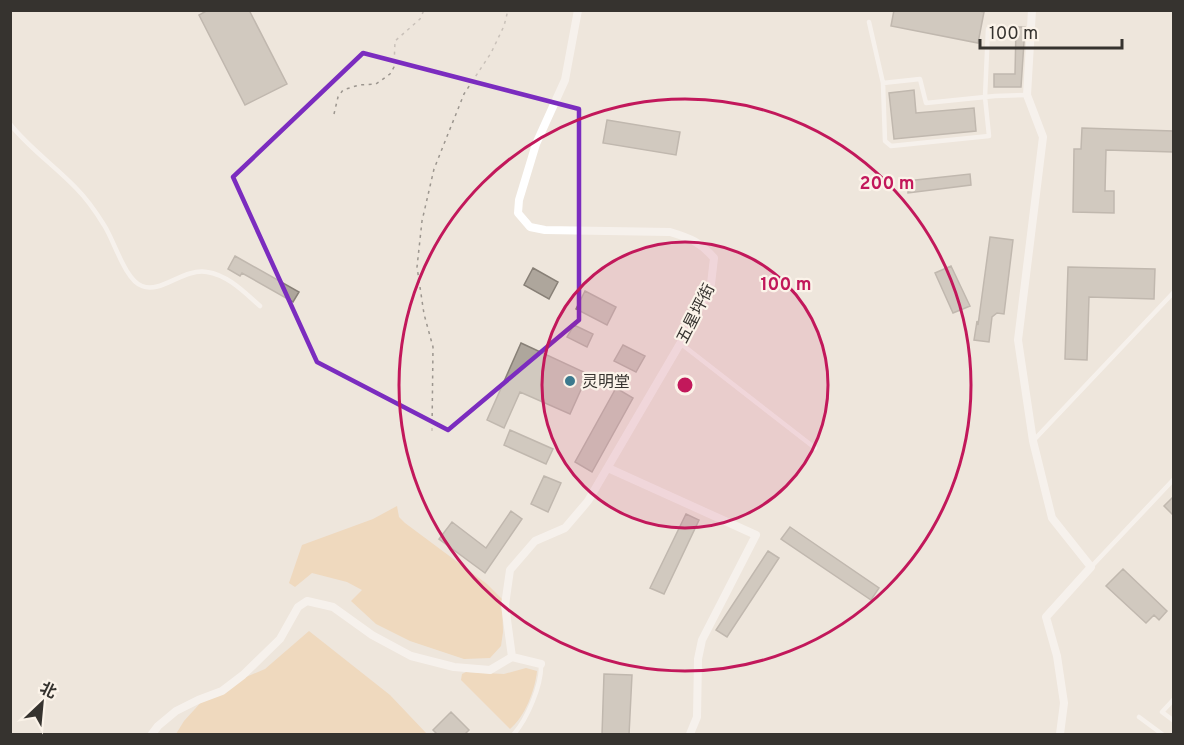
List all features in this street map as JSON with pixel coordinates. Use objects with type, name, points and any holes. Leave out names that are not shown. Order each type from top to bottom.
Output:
[{"type":"street","name":"五星坪街","points":[[512,657],[505,604],[510,570],[535,541],[565,528],[588,501],[680,343],[711,284],[714,258],[703,245],[670,232],[545,230],[530,227],[518,213],[519,200],[536,144],[565,80],[578,10]]},
{"type":"street","points":[[1032,10],[1027,95],[1043,136],[1018,340],[1033,441],[1052,518],[1091,567],[1046,617],[1057,656],[1064,703],[1060,735]]},
{"type":"street","points":[[608,468],[756,535],[702,640],[698,659],[696,717],[690,735]]},
{"type":"street","points":[[152,735],[158,726],[176,711],[222,691],[243,675],[280,639],[298,607],[307,601],[333,608],[372,635],[411,656],[454,667],[490,670],[512,657],[541,664]]},
{"type":"lane","points":[[869,22],[883,83],[885,141],[891,146],[989,136],[985,96],[988,29]]},
{"type":"lane","points":[[883,83],[920,80],[926,103],[985,96],[1027,95]]},
{"type":"lane","points":[[10,124],[78,189],[114,242],[131,278],[140,286],[152,289],[191,272],[208,272],[231,282],[260,306]]},
{"type":"lane","points":[[1033,441],[1173,292]]},
{"type":"lane","points":[[680,343],[815,448]]},
{"type":"lane","points":[[1091,567],[1173,479]]},
{"type":"lane","points":[[514,735],[522,725],[542,676],[541,664]]},
{"type":"lane","points":[[1173,699],[1162,712],[1173,721]]},
{"type":"lane","points":[[1139,717],[1162,735]]},
{"type":"path","points":[[334,114],[338,97],[343,90],[359,85],[376,84],[390,74],[394,67],[395,41],[420,18],[424,10]]},
{"type":"path","points":[[432,431],[433,347],[424,314],[417,267],[422,221],[434,169],[464,94],[491,53],[504,26],[508,10]]},
{"type":"highlighted area","points":[[363,53],[579,109],[579,320],[448,430],[317,362],[233,177]]},
{"type":"shaded area","points":[[397,506],[399,517],[405,523],[487,584],[502,599],[501,646],[490,658],[464,659],[410,641],[376,624],[351,601],[362,590],[347,582],[312,573],[295,587],[289,583],[302,545],[373,519]]},
{"type":"shaded area","points":[[309,631],[390,695],[427,734],[176,734],[184,721],[204,699],[265,669]]},
{"type":"shaded area","points":[[526,668],[537,671],[534,686],[525,710],[510,729],[461,680],[462,674],[466,672],[504,674]]},
{"type":"building","points":[[208,10],[249,10],[287,84],[245,105],[199,15]]},
{"type":"building","points":[[894,10],[984,12],[978,43],[891,26]]},
{"type":"building","points":[[1016,27],[1025,27],[1021,87],[994,87],[994,74],[1015,74]]},
{"type":"building","points":[[914,90],[916,113],[974,108],[976,131],[894,139],[889,93]]},
{"type":"building","points":[[607,120],[680,132],[676,155],[603,143]]},
{"type":"building","points":[[1082,128],[1173,131],[1173,152],[1106,150],[1105,191],[1114,191],[1114,213],[1073,212],[1074,149],[1081,149]]},
{"type":"building","points":[[970,174],[971,185],[908,193],[907,181]]},
{"type":"building","points":[[990,237],[1013,240],[1004,314],[997,313],[992,317],[989,342],[974,340]]},
{"type":"building","points":[[235,256],[299,292],[293,302],[242,273],[240,276],[228,269]]},
{"type":"building","points":[[951,266],[970,306],[953,313],[935,273]]},
{"type":"building","points":[[1068,267],[1155,269],[1154,299],[1089,297],[1087,360],[1065,359]]},
{"type":"building","points":[[533,268],[558,282],[549,299],[524,285]]},
{"type":"building","points":[[585,291],[616,307],[607,325],[576,309]]},
{"type":"building","points":[[574,325],[593,334],[587,347],[567,337]]},
{"type":"building","points":[[521,343],[588,374],[570,414],[520,392],[504,428],[487,420]]},
{"type":"building","points":[[623,345],[645,356],[636,372],[614,361]]},
{"type":"building","points":[[616,388],[633,398],[592,472],[575,462]]},
{"type":"building","points":[[510,430],[553,449],[546,464],[504,445]]},
{"type":"building","points":[[544,476],[561,483],[548,512],[531,504]]},
{"type":"building","points":[[1173,497],[1173,515],[1164,506]]},
{"type":"building","points":[[511,511],[522,519],[485,573],[439,539],[452,522],[486,548]]},
{"type":"building","points":[[686,514],[699,520],[664,594],[650,588]]},
{"type":"building","points":[[790,527],[879,588],[871,600],[781,539]]},
{"type":"building","points":[[768,551],[779,558],[727,637],[716,630]]},
{"type":"building","points":[[1123,569],[1167,611],[1159,620],[1154,615],[1146,623],[1106,586]]},
{"type":"building","points":[[604,674],[632,675],[629,735],[602,735]]},
{"type":"building","points":[[451,712],[469,730],[464,735],[438,735],[433,730]]},
{"type":"place","name":"灵明堂","points":[[570,381]]}]
